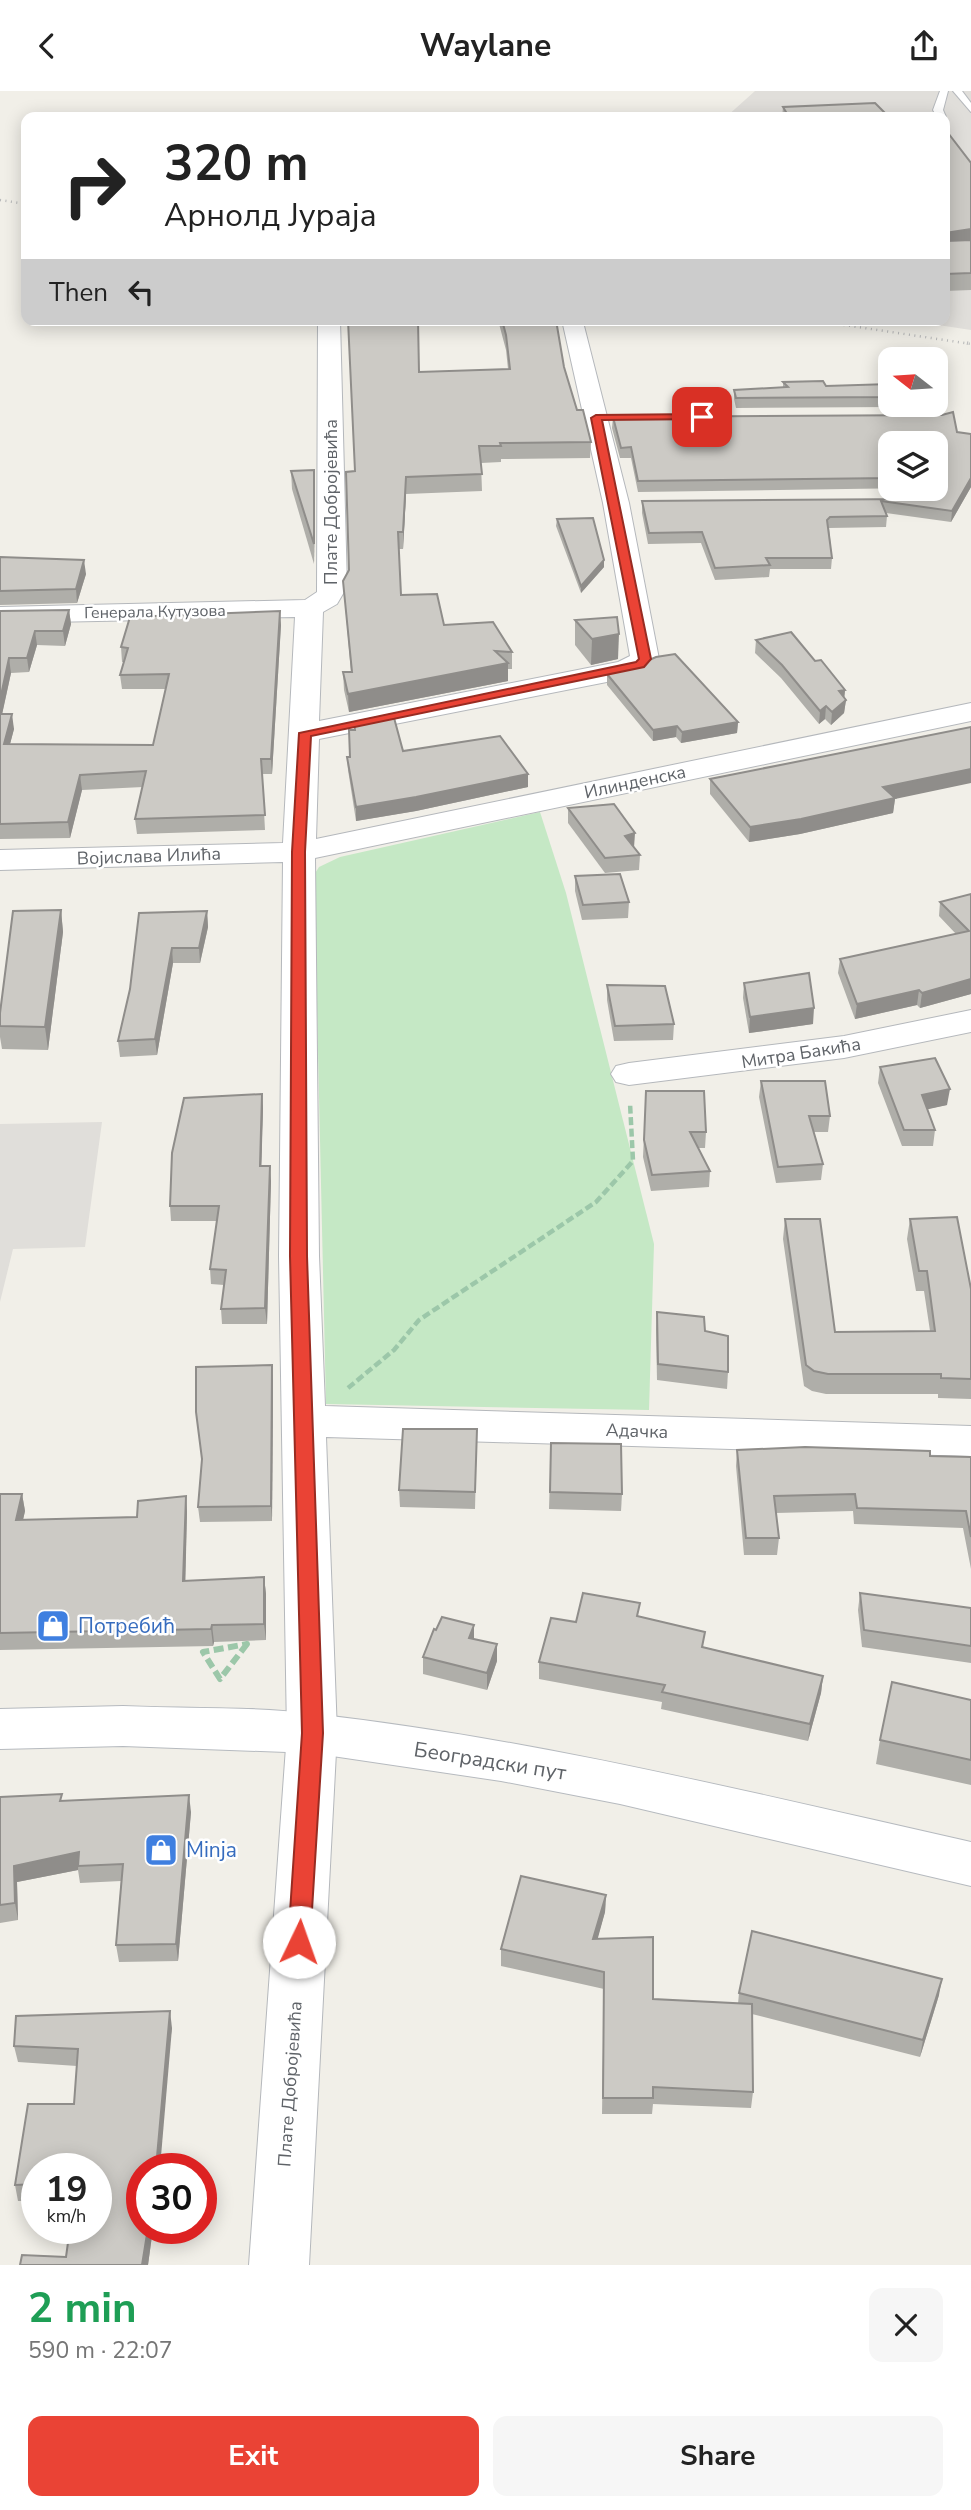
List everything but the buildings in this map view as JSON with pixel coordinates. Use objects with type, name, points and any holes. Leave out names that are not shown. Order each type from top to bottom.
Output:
[{"type":"street","name":"Плате Добројевића","points":[[279,2265],[312,1733],[299,1256],[299,852],[309,608],[332,595],[333,587],[329,326]]},
{"type":"street","points":[[305,733],[640,664],[645,659],[629,503],[596,418],[573,326]]},
{"type":"street","points":[[596,418],[624,417]]},
{"type":"street","name":"Генерала Кутузова","points":[[0,615],[309,608]]},
{"type":"street","name":"Илинденска","points":[[299,852],[971,712]]},
{"type":"street","name":"Војислава Илића","points":[[0,861],[299,852]]},
{"type":"street","name":"Митра Бакића","points":[[629,1074],[747,1062],[828,1050],[971,1021]]},
{"type":"street","name":"Адачка","points":[[303,1420],[971,1441]]},
{"type":"street","name":"Београдски пут","points":[[0,1729],[124,1726],[312,1733],[501,1761],[620,1784],[971,1864]]},
{"type":"lane","points":[[939,112],[944,91]]},
{"type":"lane","points":[[957,91],[971,109]]},
{"type":"path","points":[[303,1420],[394,1350],[419,1320],[596,1202],[615,1182],[633,1161],[629,1074]]},
{"type":"path","points":[[247,1644],[240,1653],[219,1679],[203,1652],[247,1644]]},
{"type":"shaded area","points":[[755,91],[971,91],[971,330],[945,326],[950,326],[950,112],[732,112]]},
{"type":"shaded area","points":[[102,1122],[85,1247],[13,1249],[0,1302],[0,1124]]},
{"type":"green space","points":[[540,812],[566,893],[654,1244],[649,1410],[326,1404],[314,875],[319,867],[340,857]]},
{"type":"railway","points":[[0,200],[21,203]]},
{"type":"railway","points":[[851,326],[971,344],[967,343]]},
{"type":"place","name":"Потребић","points":[[53,1626]]},
{"type":"place","name":"Minja","points":[[161,1850]]},
{"type":"route","points":[[299,1942],[312,1733],[299,1256],[299,852],[305,733],[627,669],[640,664],[645,659],[616,503],[596,418],[702,417]]}]
